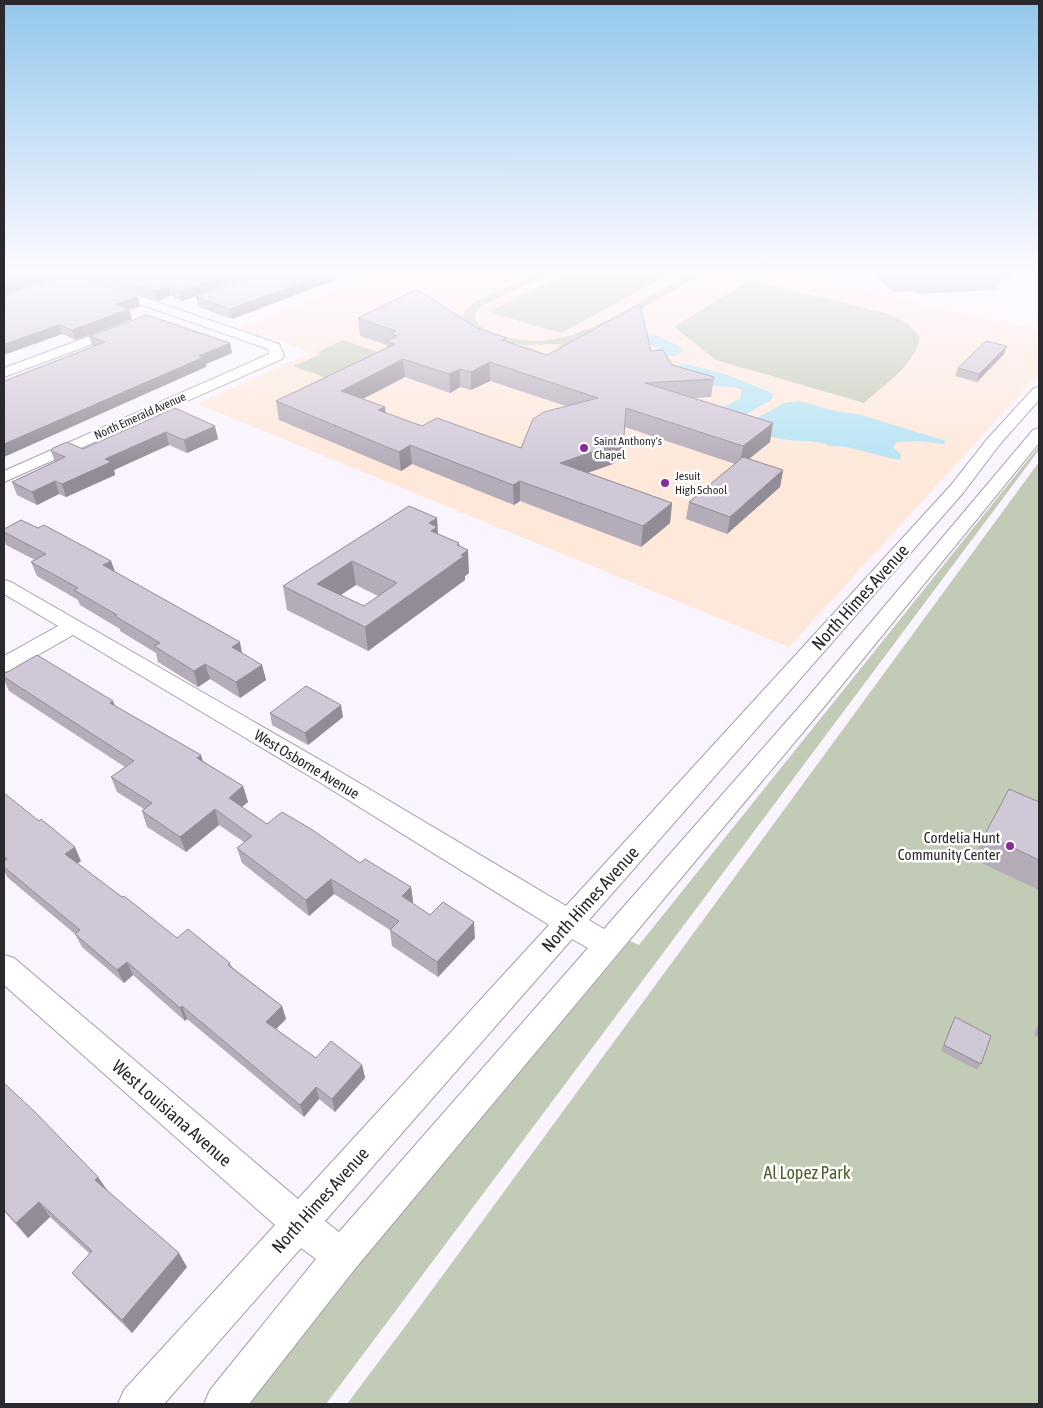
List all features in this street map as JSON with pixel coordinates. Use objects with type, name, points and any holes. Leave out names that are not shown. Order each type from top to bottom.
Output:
[{"type":"street","points":[[4,372],[96,338]]},
{"type":"street","name":"North Emerald Avenue","points":[[4,476],[277,356],[274,347],[247,338]]},
{"type":"street","name":"North Himes Avenue","points":[[138,1404],[957,489],[994,441],[1039,392]]},
{"type":"street","points":[[994,441],[1033,441]]},
{"type":"street","name":"North Himes Avenue","points":[[224,1404],[341,1256],[821,696],[1033,441]]},
{"type":"street","name":"West Osborne Avenue","points":[[4,586],[325,774],[608,946]]},
{"type":"street","points":[[4,665],[72,627]]},
{"type":"street","name":"West Louisiana Avenue","points":[[4,967],[299,1223],[341,1256]]},
{"type":"shaded area","name":"Jesuit High School","points":[[269,338],[1039,338],[1039,373],[789,647],[198,404],[311,352]]},
{"type":"green space","points":[[488,338],[510,338],[526,341],[560,338],[591,338],[569,350],[558,347],[561,344],[523,345]]},
{"type":"green space","points":[[688,338],[920,338],[912,357],[898,374],[864,403],[716,360]]},
{"type":"green space","points":[[343,340],[383,354],[341,383],[293,366],[321,354],[318,352]]},
{"type":"green space","points":[[1039,446],[1039,450],[326,1404],[249,1404],[355,1268],[630,941],[639,945]]},
{"type":"green space","name":"Al Lopez Park","points":[[1039,462],[1039,1404],[347,1404],[404,1328]]},
{"type":"water","points":[[646,338],[662,338],[679,346],[683,351],[675,356],[655,356],[658,348],[646,343]]},
{"type":"water","points":[[685,364],[728,375],[774,394],[771,400],[743,416],[719,409],[740,399],[742,390],[734,387],[707,386],[671,366]]},
{"type":"water","points":[[800,401],[830,410],[861,415],[946,441],[944,444],[918,441],[897,442],[893,447],[901,455],[900,459],[894,459],[847,447],[786,440],[770,436],[764,433],[755,419],[784,403]]},
{"type":"building","points":[[4,338],[22,338],[4,344]]},
{"type":"building","points":[[94,338],[214,338],[230,343],[199,356],[204,357],[4,444],[4,381],[105,342]]},
{"type":"building","points":[[393,338],[506,338],[502,340],[547,355],[579,338],[648,338],[651,351],[663,350],[672,365],[714,377],[714,379],[645,383],[773,423],[743,446],[626,408],[624,435],[615,444],[560,463],[672,503],[643,526],[520,481],[513,485],[410,445],[399,452],[276,401],[395,344],[386,341]],"holes":[[[403,359],[449,374],[460,369],[471,372],[490,362],[598,398],[544,412],[533,419],[521,448],[437,418],[422,426],[378,410],[385,407],[341,391]]]},
{"type":"building","points":[[986,341],[1007,346],[979,374],[958,368]]},
{"type":"building","points":[[175,408],[215,426],[184,440],[166,432],[105,459],[111,462],[62,484],[55,481],[32,492],[12,482],[65,457],[51,451],[53,448],[67,442],[83,449]]},
{"type":"building","points":[[743,457],[783,470],[730,517],[689,502]]},
{"type":"building","points":[[409,506],[437,518],[429,523],[437,527],[431,531],[459,543],[457,545],[468,550],[461,555],[464,556],[365,627],[283,586]],"holes":[[[352,561],[397,583],[364,606],[317,584]]]},
{"type":"building","points":[[21,520],[38,528],[44,525],[111,561],[103,565],[240,642],[232,647],[262,665],[236,682],[205,664],[194,671],[154,646],[160,643],[74,590],[78,588],[31,562],[46,554],[4,532],[4,529]]},
{"type":"building","points":[[37,655],[113,701],[110,703],[201,755],[197,758],[243,786],[229,798],[267,824],[282,812],[311,829],[360,863],[365,859],[411,887],[402,896],[430,915],[443,902],[474,922],[437,962],[390,930],[399,921],[331,879],[306,900],[237,848],[252,836],[215,809],[180,837],[142,811],[152,803],[111,777],[134,761],[4,677],[4,674]]},
{"type":"building","points":[[306,686],[341,705],[305,733],[270,713]]},
{"type":"building","points":[[1009,789],[1039,802],[1039,860],[985,834]]},
{"type":"building","points":[[4,793],[39,821],[41,819],[75,847],[65,854],[122,897],[124,896],[177,938],[188,929],[230,963],[228,965],[282,1006],[266,1022],[316,1058],[331,1041],[362,1065],[332,1099],[316,1087],[300,1105],[182,1006],[180,1008],[127,962],[117,970],[75,934],[80,930],[4,867],[4,861],[7,859],[4,856]]},
{"type":"building","points":[[955,1017],[991,1036],[981,1064],[944,1045]]},
{"type":"building","points":[[4,1083],[98,1177],[95,1180],[179,1253],[122,1320],[72,1273],[92,1251],[39,1202],[16,1223],[4,1210]]},
{"type":"place","name":"Saint Anthony's Chapel","points":[[584,448]]},
{"type":"place","name":"Jesuit High School","points":[[665,483]]},
{"type":"place","name":"Cordelia Hunt Community Center","points":[[1010,846]]}]
